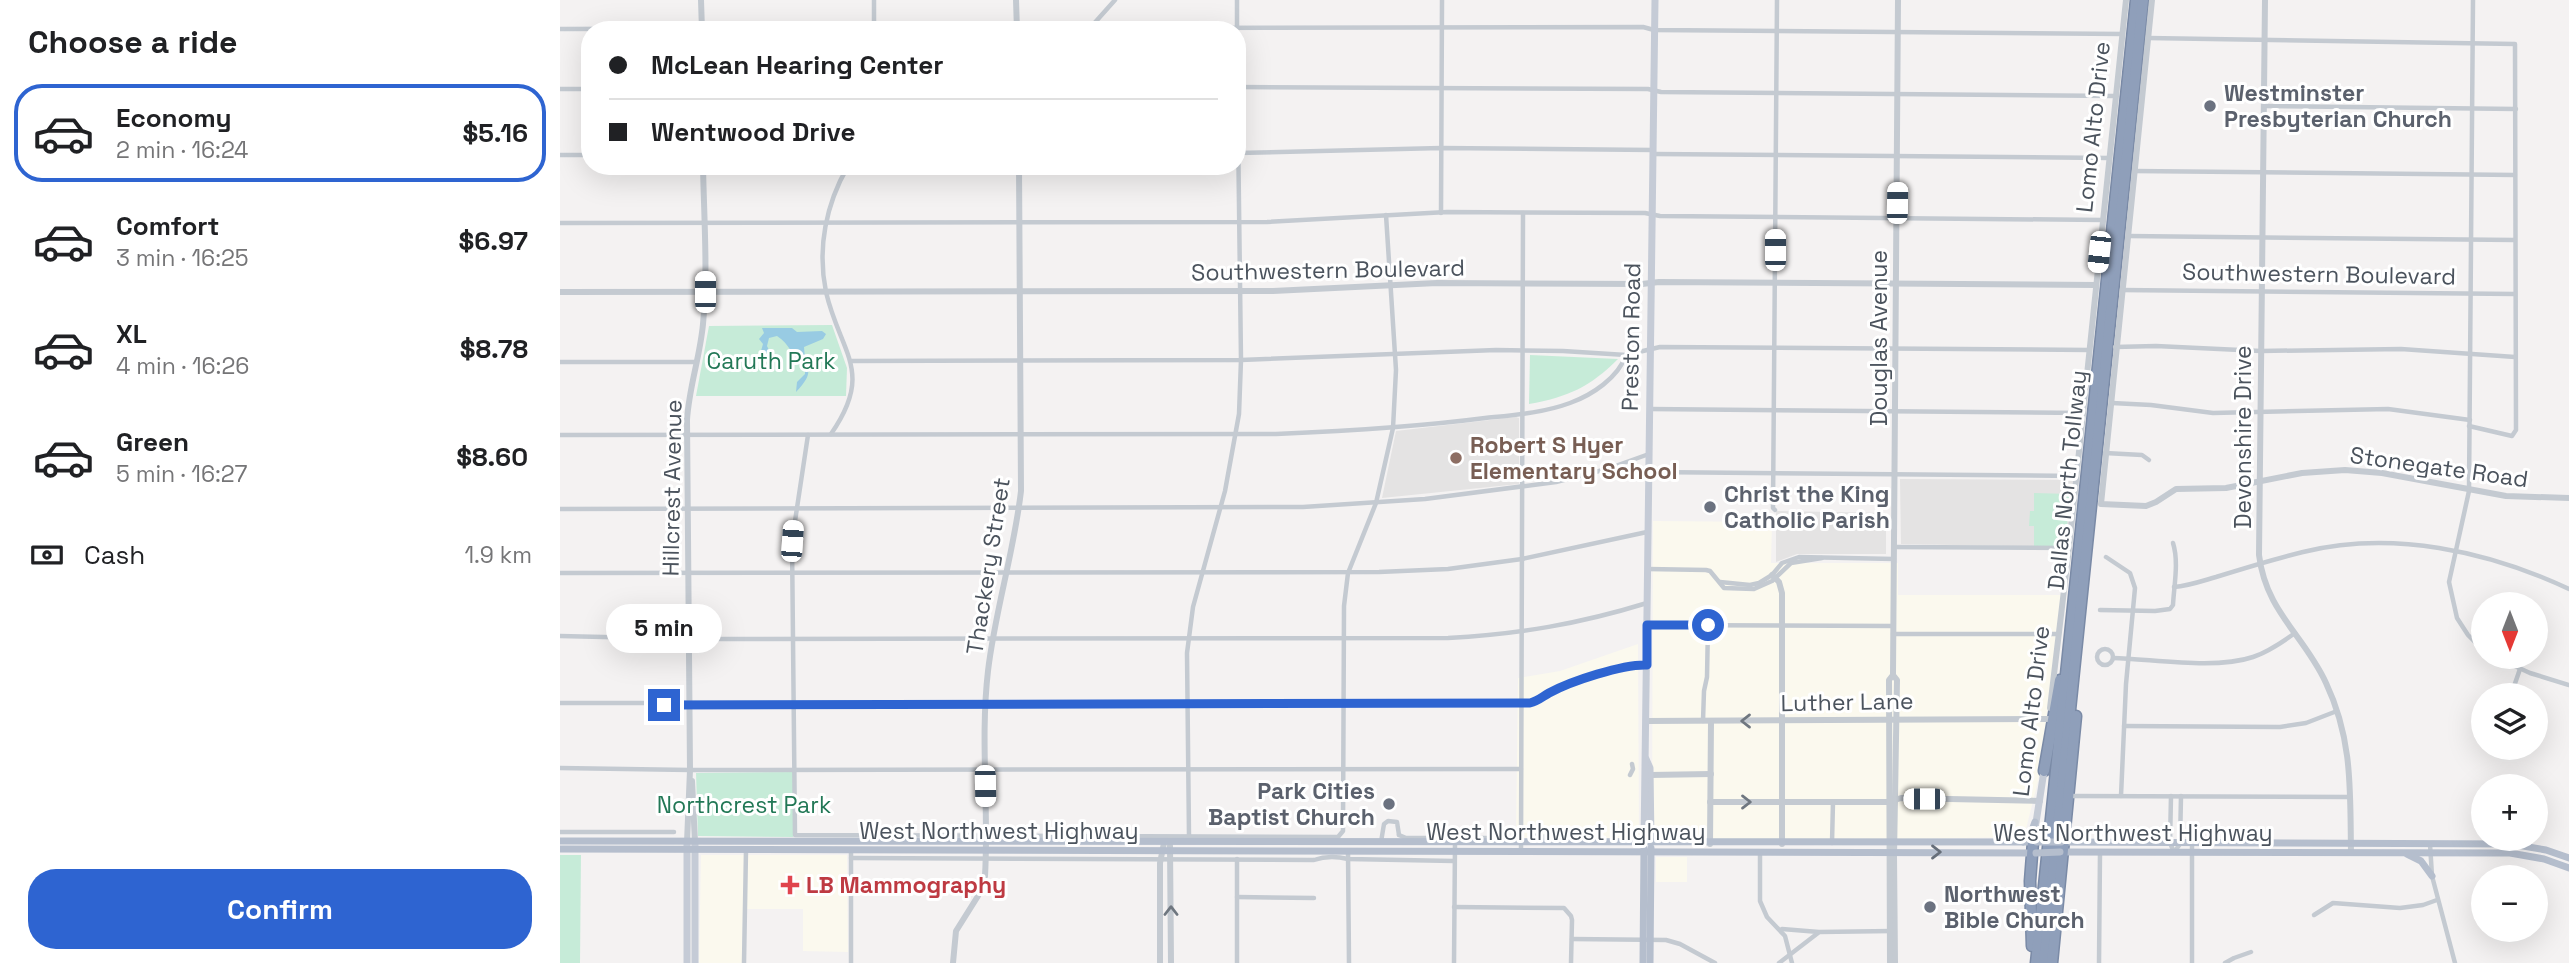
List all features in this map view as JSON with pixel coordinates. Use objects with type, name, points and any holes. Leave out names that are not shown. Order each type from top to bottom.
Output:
[{"type":"highway","name":"Dallas North Tollway","points":[[2034,963],[2070,645],[2136,0]]},
{"type":"highway","name":"Dallas North Tollway","points":[[2044,963],[2143,0]]},
{"type":"highway","points":[[2044,771],[2063,667],[2070,645]]},
{"type":"highway","points":[[2052,963],[2076,715],[2075,665]]},
{"type":"highway","points":[[2032,846],[2034,963]]},
{"type":"main road","name":"Preston Road","points":[[1643,963],[1646,939],[1649,769],[1648,472],[1655,0]]},
{"type":"main road","name":"Lomo Alto Drive","points":[[2032,846],[2044,771]]},
{"type":"main road","name":"West Northwest Highway","points":[[1166,851],[1381,843],[1398,839],[1455,847]]},
{"type":"main road","points":[[1348,854],[1356,848],[1394,848],[1398,839]]},
{"type":"main road","name":"West Northwest Highway","points":[[560,841],[850,854],[985,847]]},
{"type":"main road","name":"West Northwest Highway","points":[[560,849],[851,842],[1348,854],[1455,847],[1647,847],[1710,844],[1892,847]]},
{"type":"main road","points":[[850,854],[851,842]]},
{"type":"main road","points":[[1739,852],[1746,848],[1776,848],[1782,844]]},
{"type":"main road","name":"West Northwest Highway","points":[[1647,847],[1739,852],[1892,847],[2170,844],[2192,848]]},
{"type":"main road","points":[[691,846],[691,959]]},
{"type":"main road","name":"West Northwest Highway","points":[[1911,847],[2032,846]]},
{"type":"main road","name":"West Northwest Highway","points":[[2062,847],[2100,852],[2174,852],[2192,848],[2471,849]]},
{"type":"main road","name":"West Northwest Highway","points":[[2351,848],[2403,853],[2430,848]]},
{"type":"main road","name":"West Northwest Highway","points":[[2517,851],[2569,868]]},
{"type":"main road","name":"West Northwest Highway","points":[[2548,851],[2569,858]]},
{"type":"main road","points":[[2403,853],[2421,860],[2432,876]]},
{"type":"main road","name":"Preston Road","points":[[1646,939],[1650,963]]},
{"type":"street","points":[[701,0],[702,21]]},
{"type":"street","points":[[874,0],[874,21]]},
{"type":"street","points":[[1016,0],[1017,21]]},
{"type":"street","points":[[1096,21],[1115,0]]},
{"type":"street","points":[[1237,0],[1237,21]]},
{"type":"street","points":[[1441,213],[1442,0]]},
{"type":"street","points":[[1775,510],[1773,474],[1777,0]]},
{"type":"street","name":"Douglas Avenue","points":[[1892,847],[1896,799],[1889,680],[1893,675],[1898,0]]},
{"type":"street","name":"Lomo Alto Drive","points":[[2044,771],[2070,548],[2126,0]]},
{"type":"street","points":[[2149,460],[2142,455],[2105,453],[2152,0]]},
{"type":"street","name":"Devonshire Drive","points":[[2266,0],[2260,563],[2265,585],[2274,605],[2319,669],[2337,710],[2349,756],[2351,848]]},
{"type":"street","points":[[2471,637],[2454,611],[2449,582],[2465,520],[2469,491],[2473,0]]},
{"type":"street","points":[[1246,28],[1643,27],[1654,30],[1777,32],[2123,34]]},
{"type":"street","points":[[560,29],[581,29]]},
{"type":"street","points":[[2110,402],[2213,413],[2360,408],[2411,411],[2514,435],[2515,44],[2148,38]]},
{"type":"street","points":[[1246,87],[1648,89],[2115,96]]},
{"type":"street","points":[[560,89],[581,89]]},
{"type":"street","points":[[2264,106],[2516,108]]},
{"type":"street","points":[[1246,153],[1441,148],[1776,156],[2109,158]]},
{"type":"street","points":[[560,155],[581,155]]},
{"type":"street","points":[[2134,171],[2515,175]]},
{"type":"street","name":"Hillcrest Avenue","points":[[691,846],[695,814],[690,770],[687,435],[689,396],[701,335],[705,292],[703,175]]},
{"type":"street","points":[[831,435],[852,397],[851,361],[827,292],[823,258],[825,223],[843,175]]},
{"type":"street","name":"Thackery Street","points":[[953,963],[956,931],[981,891],[985,876],[985,705],[993,639],[1019,508],[1022,434],[1019,175]]},
{"type":"street","points":[[1189,836],[1187,639],[1200,573],[1221,508],[1236,434],[1241,360],[1238,175]]},
{"type":"street","points":[[560,223],[1239,222],[1441,213],[2103,220]]},
{"type":"street","points":[[1521,847],[1523,213]]},
{"type":"street","points":[[808,435],[796,508],[792,574],[795,835],[985,847],[1189,836],[1338,837],[1341,835],[1344,606],[1348,573],[1383,479],[1393,428],[1397,387],[1386,215]]},
{"type":"street","points":[[2128,236],[2515,240]]},
{"type":"street","name":"Southwestern Boulevard","points":[[560,292],[1240,291],[1391,284],[1775,282],[2096,285]]},
{"type":"street","name":"Southwestern Boulevard","points":[[2122,290],[2515,294]]},
{"type":"street","points":[[851,361],[1241,360],[1523,349],[1626,355],[1660,346],[2089,349]]},
{"type":"street","points":[[2115,347],[2156,346],[2261,351],[2365,348],[2515,357]]},
{"type":"street","points":[[560,435],[1236,434],[1393,428],[1556,407],[1585,396],[1615,373],[1626,355]]},
{"type":"street","points":[[560,362],[695,362]]},
{"type":"street","points":[[1650,409],[2083,413]]},
{"type":"street","name":"Stonegate Road","points":[[2105,453],[2102,503],[2146,506],[2176,489],[2225,488],[2302,473],[2357,470],[2506,496],[2569,498]]},
{"type":"street","points":[[560,509],[1303,507],[1376,503],[1522,487],[1584,476],[1649,454]]},
{"type":"street","points":[[1648,472],[2076,476]]},
{"type":"street","points":[[560,573],[1348,573],[1448,569],[1522,559],[1648,532]]},
{"type":"street","points":[[2100,610],[2170,609],[2176,553],[2173,543]]},
{"type":"street","points":[[2174,587],[2260,563],[2346,544],[2404,545],[2455,551],[2524,569],[2569,589]]},
{"type":"street","points":[[1894,547],[2070,548]]},
{"type":"street","points":[[1648,569],[1700,569],[1710,571],[1719,582],[1760,585],[1773,576],[1782,563],[1793,558],[1817,556],[1894,559]]},
{"type":"street","points":[[2106,557],[2123,568],[2134,580],[2121,796]]},
{"type":"street","points":[[1773,576],[1781,587],[1782,844]]},
{"type":"street","points":[[560,636],[689,639],[1448,638],[1521,632],[1582,622],[1648,603]]},
{"type":"street","points":[[1647,625],[1893,626]]},
{"type":"street","points":[[1708,625],[1707,677],[1704,691],[1711,774],[1710,844]]},
{"type":"street","points":[[2113,658],[2237,661],[2263,653],[2295,633]]},
{"type":"street","points":[[1893,634],[2060,635]]},
{"type":"street","points":[[560,703],[1521,703],[1535,702],[1550,692],[1625,665],[1647,665]]},
{"type":"street","points":[[2515,683],[2520,669],[2569,685]]},
{"type":"street","points":[[2124,726],[2280,727],[2306,723],[2337,710]]},
{"type":"street","name":"Luther Lane","points":[[1647,721],[2049,719]]},
{"type":"street","points":[[1630,775],[1632,764]]},
{"type":"street","points":[[560,768],[1521,769]]},
{"type":"street","points":[[1649,769],[1711,774]]},
{"type":"street","name":"Douglas Avenue","points":[[1890,963],[1892,847],[1889,802],[1893,772]]},
{"type":"street","points":[[2073,796],[2351,797]]},
{"type":"street","points":[[2171,796],[2170,844],[2174,852],[2180,844],[2181,796]]},
{"type":"street","points":[[1710,802],[1889,802],[1896,799],[2040,801]]},
{"type":"street","points":[[1832,844],[1833,802]]},
{"type":"street","points":[[1381,843],[1384,824],[1388,821],[1397,822],[1398,839],[1513,838],[1521,831],[1531,830],[1535,837],[1574,835]]},
{"type":"street","points":[[560,832],[674,832]]},
{"type":"street","points":[[1454,963],[1455,847]]},
{"type":"street","points":[[2192,848],[2192,963]]},
{"type":"street","points":[[2430,848],[2437,900],[2455,963]]},
{"type":"street","points":[[744,963],[746,850]]},
{"type":"street","points":[[1166,851],[1237,859],[1314,860],[1348,854],[1454,861]]},
{"type":"street","points":[[1160,963],[1166,851]]},
{"type":"street","points":[[1166,851],[1171,963]]},
{"type":"street","points":[[1760,852],[1760,901],[1767,917],[1785,936],[1792,963]]},
{"type":"street","points":[[2099,963],[2100,852]]},
{"type":"street","points":[[850,854],[851,963]]},
{"type":"street","points":[[1348,854],[1349,963]]},
{"type":"street","points":[[1237,859],[1237,963]]},
{"type":"street","points":[[1237,897],[1314,898]]},
{"type":"street","points":[[2314,915],[2333,903],[2400,908],[2437,900]]},
{"type":"street","points":[[1454,907],[1564,908],[1571,916],[1571,963]]},
{"type":"street","points":[[1781,929],[1819,932],[1892,931]]},
{"type":"street","name":"Douglas Avenue","points":[[1892,931],[1895,963]]},
{"type":"street","points":[[1779,963],[1819,932]]},
{"type":"street","points":[[1572,939],[1646,939],[1680,944],[1715,963]]},
{"type":"street","points":[[2225,963],[2251,952]]},
{"type":"shaded area","name":"Robert S Hyer Elementary School","points":[[1519,418],[1519,484],[1382,498],[1396,431]]},
{"type":"shaded area","points":[[1900,479],[2073,480],[2067,547],[1901,544]]},
{"type":"shaded area","points":[[1776,511],[1886,513],[1886,554],[1797,554],[1776,562]]},
{"type":"shaded area","points":[[1653,521],[1772,522],[1771,563],[1898,563],[1898,595],[2062,595],[2039,777],[2024,837],[1652,839]]},
{"type":"shaded area","points":[[1638,644],[1639,838],[1516,838],[1518,678],[1560,671]]},
{"type":"shaded area","points":[[701,855],[847,855],[848,952],[803,951],[803,909],[743,909],[742,963],[699,963]]},
{"type":"shaded area","points":[[1656,857],[1687,857],[1687,882],[1656,882]]},
{"type":"green space","name":"Caruth Park","points":[[832,325],[847,368],[846,396],[696,396],[709,326]]},
{"type":"green space","points":[[1530,355],[1618,359],[1588,384],[1555,398],[1529,404]]},
{"type":"green space","points":[[2034,493],[2070,494],[2065,548],[2034,546],[2034,526],[2029,526],[2030,511],[2034,511]]},
{"type":"green space","name":"Northcrest Park","points":[[793,772],[793,837],[698,836],[696,773]]},
{"type":"green space","points":[[560,855],[581,855],[580,963],[560,963]]},
{"type":"water","points":[[762,328],[792,328],[797,332],[822,331],[826,334],[823,339],[804,347],[808,374],[796,392],[797,382],[805,374],[805,366],[777,336],[769,338],[767,346],[770,352],[761,351],[763,344],[759,339],[764,333]]},
{"type":"place","name":"Westminster Presbyterian Church","points":[[2210,106]]},
{"type":"place","name":"Robert S Hyer Elementary School","points":[[1456,458]]},
{"type":"place","name":"Christ the King Catholic Parish","points":[[1710,507]]},
{"type":"place","name":"Park Cities Baptist Church","points":[[1389,804]]},
{"type":"place","name":"LB Mammography","points":[[790,885]]},
{"type":"place","name":"Northwest Bible Church","points":[[1930,907]]},
{"type":"route","points":[[664,705],[1530,703],[1550,692],[1625,665],[1647,665],[1647,625],[1708,625]]}]
